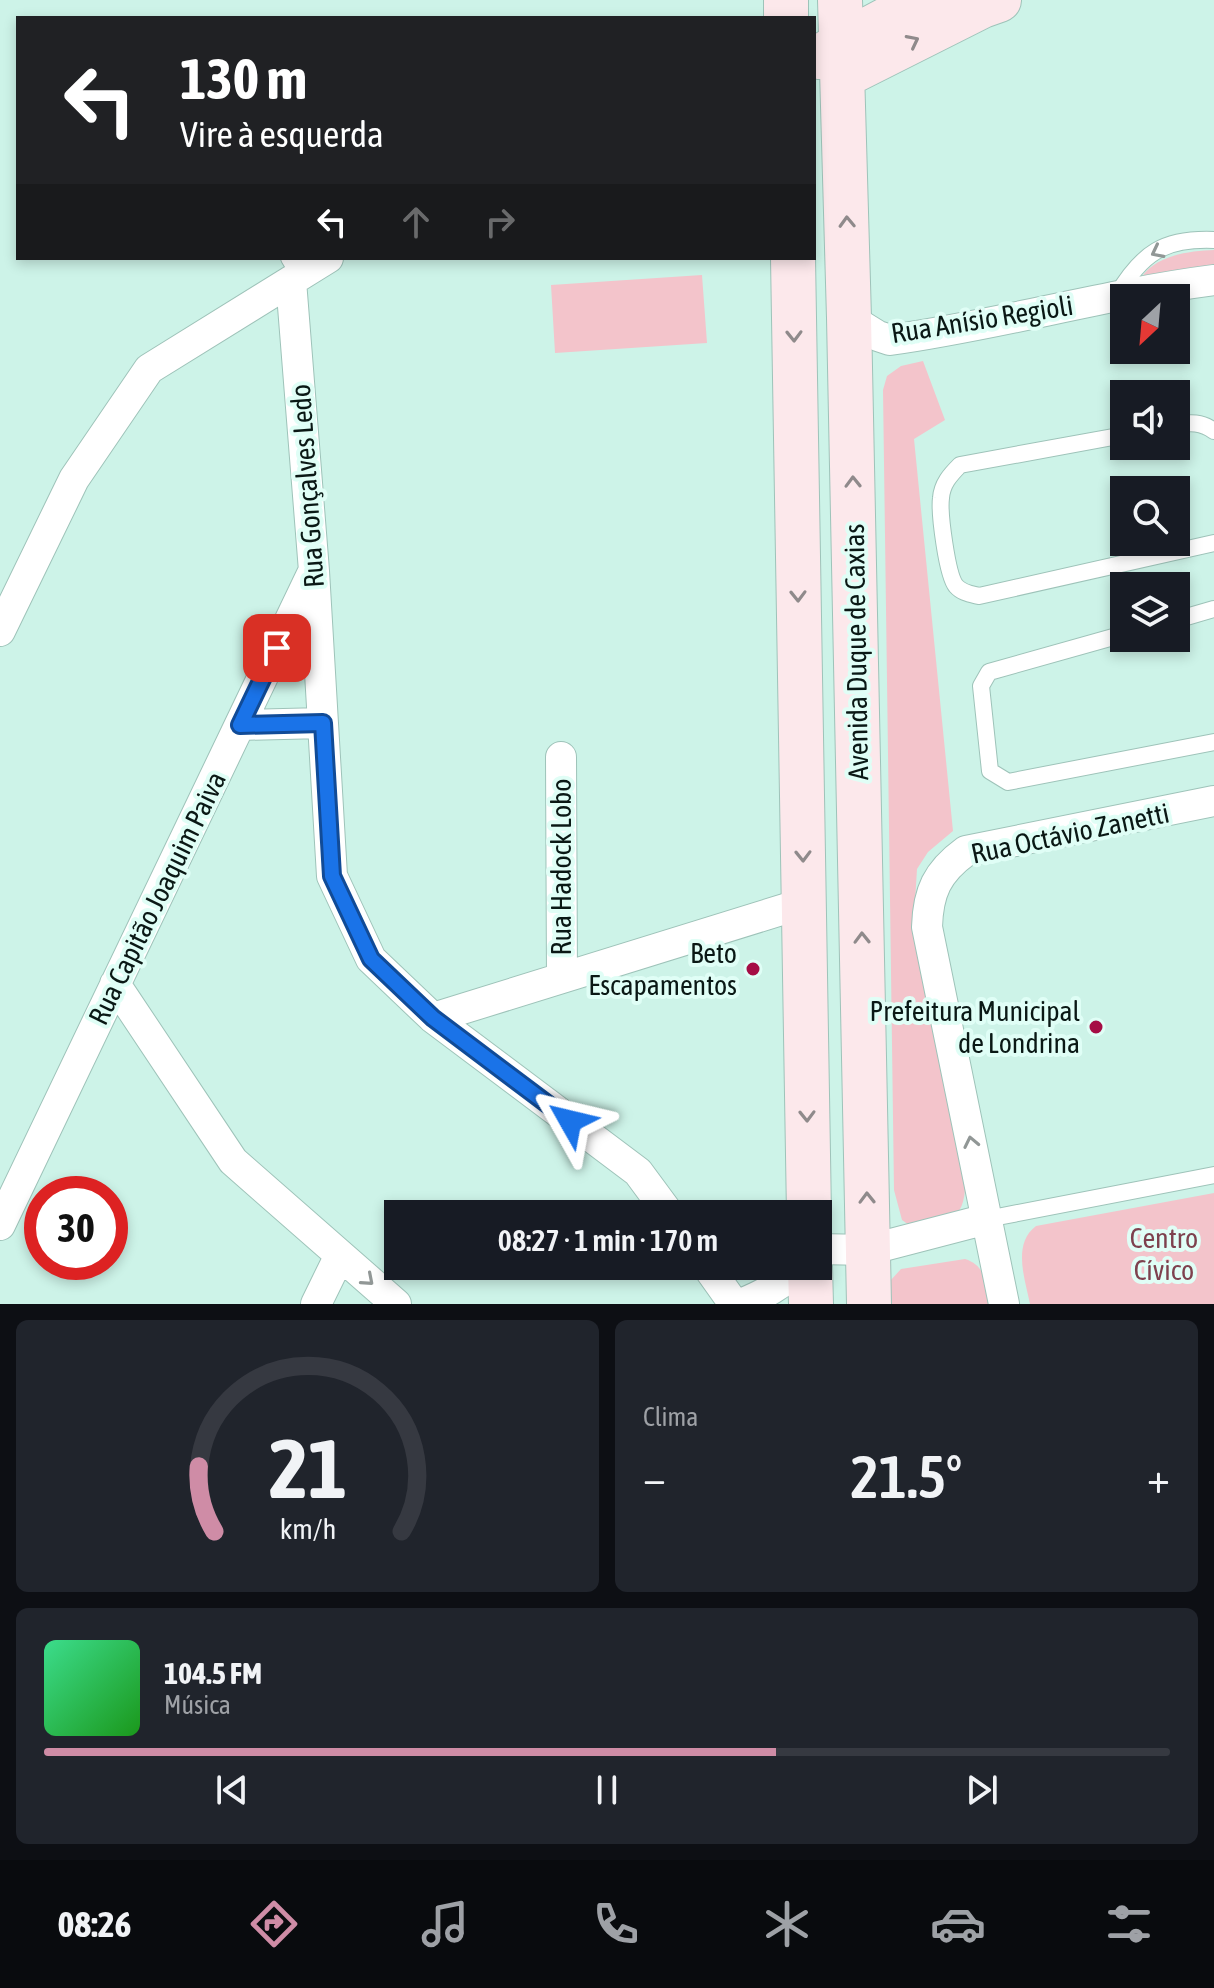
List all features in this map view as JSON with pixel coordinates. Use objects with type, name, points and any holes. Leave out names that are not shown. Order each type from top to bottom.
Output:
[{"type":"main road","name":"Avenida Duque de Caxias","points":[[840,0],[826,59],[849,318],[869,1304]]},
{"type":"main road","points":[[826,59],[923,0]]},
{"type":"main road","points":[[826,59],[999,0]]},
{"type":"main road","name":"Avenida Duque de Caxias","points":[[793,260],[809,1200]]},
{"type":"main road","points":[[810,1280],[811,1304]]},
{"type":"street","points":[[0,631],[74,479],[149,369],[293,271],[323,260]]},
{"type":"street","name":"Rua Gonçalves Ledo","points":[[293,271],[332,876],[371,959],[433,1018],[638,1172],[659,1200]]},
{"type":"street","name":"Rua Anísio Regioli","points":[[1188,284],[1214,280]]},
{"type":"street","name":"Rua Anísio Regioli","points":[[849,318],[890,340],[1110,297]]},
{"type":"street","name":"Rua Capitão Joaquim Paiva","points":[[0,1225],[314,571]]},
{"type":"street","points":[[240,725],[323,723]]},
{"type":"street","name":"Rua Hadock Lobo","points":[[561,757],[562,978]]},
{"type":"street","name":"Rua Octávio Zanetti","points":[[1004,1304],[927,927],[928,902],[940,875],[966,851],[1214,801]]},
{"type":"street","points":[[433,1018],[804,903]]},
{"type":"street","points":[[115,984],[233,1161],[396,1304]]},
{"type":"street","points":[[832,1249],[868,1250],[987,1219]]},
{"type":"street","points":[[316,1304],[340,1255]]},
{"type":"street","points":[[717,1280],[734,1304]]},
{"type":"street","points":[[741,1304],[765,1294],[785,1280]]},
{"type":"lane","points":[[1125,284],[1143,259],[1157,251],[1181,242],[1214,240]]},
{"type":"lane","points":[[1190,422],[1207,425],[1214,431]]},
{"type":"lane","points":[[1110,438],[960,465],[946,480],[941,498],[946,553],[954,584],[964,592],[979,596],[1214,543]]},
{"type":"lane","points":[[1190,616],[1214,609]]},
{"type":"lane","points":[[1110,638],[989,672],[981,686],[990,771],[1008,782],[1214,742]]},
{"type":"lane","points":[[987,1219],[1214,1175]]},
{"type":"green space","points":[[1214,250],[1214,273],[1141,278],[1164,259]]},
{"type":"green space","points":[[702,275],[707,343],[555,353],[551,285]]},
{"type":"green space","points":[[923,361],[945,420],[914,439],[953,831],[928,852],[917,869],[915,902],[965,1190],[960,1210],[955,1216],[912,1227],[902,1220],[894,1190],[883,390],[887,376],[901,366]]},
{"type":"green space","name":"Centro Cívico","points":[[1214,1193],[1214,1304],[1030,1304],[1022,1252],[1024,1242],[1036,1226]]},
{"type":"green space","points":[[965,1259],[981,1271],[990,1304],[889,1304],[890,1281],[901,1269]]},
{"type":"place","name":"Beto Escapamentos","points":[[753,969]]},
{"type":"place","name":"Prefeitura Municipal de Londrina","points":[[1096,1027]]},
{"type":"route","points":[[277,648],[240,725],[323,723],[332,876],[371,959],[433,1018],[570,1121]]}]
